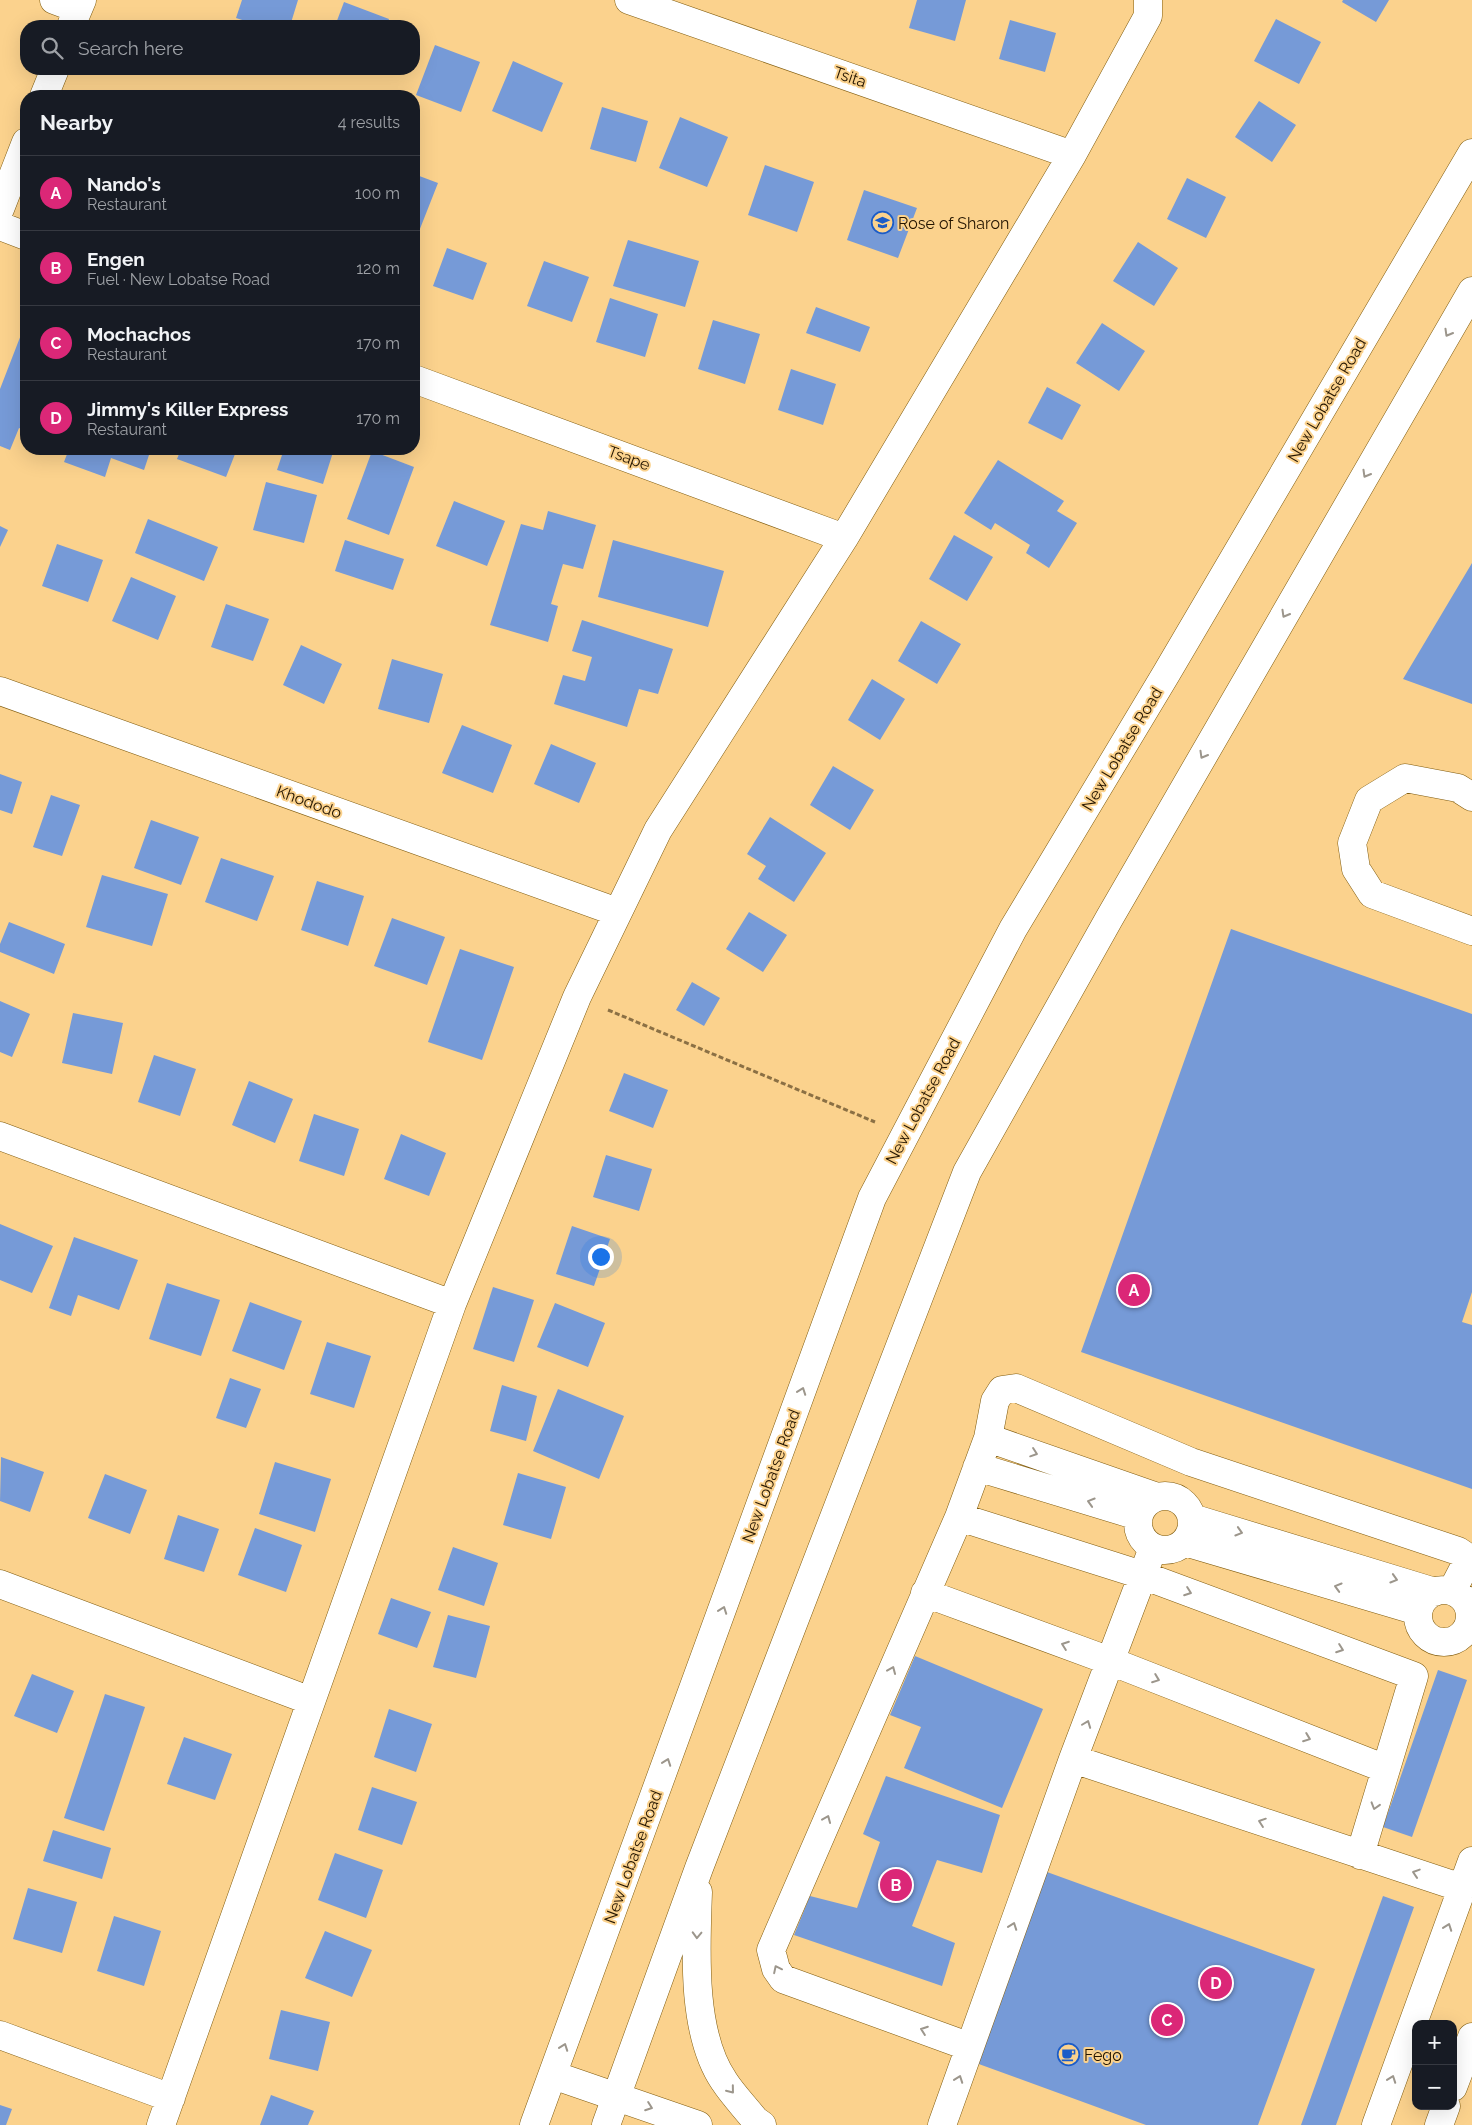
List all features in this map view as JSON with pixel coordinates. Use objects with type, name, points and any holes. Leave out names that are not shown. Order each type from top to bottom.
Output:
[{"type":"street","name":"Tsita","points":[[629,0],[1072,155]]},
{"type":"street","points":[[161,2125],[452,1304],[577,997],[658,830],[844,538],[1072,155],[1148,16],[1148,0]]},
{"type":"street","points":[[46,90],[53,75]]},
{"type":"street","name":"New Lobatse Road","points":[[534,2125],[872,1198],[1013,929],[1171,666],[1472,153]]},
{"type":"street","points":[[0,209],[20,157]]},
{"type":"street","points":[[0,226],[20,234]]},
{"type":"street","points":[[606,2125],[699,1868],[967,1172],[1120,900],[1472,291]]},
{"type":"street","name":"Tsape","points":[[420,381],[844,538]]},
{"type":"street","name":"Khododo","points":[[0,691],[618,912]]},
{"type":"street","points":[[1472,797],[1458,788],[1405,778],[1369,800],[1352,843],[1356,869],[1372,894],[1472,931]]},
{"type":"street","points":[[0,1136],[452,1304]]},
{"type":"street","points":[[970,2047],[783,1979],[776,1969],[771,1950],[959,1517],[988,1438],[995,1401],[1002,1390],[1016,1388],[1191,1462],[1458,1551],[1464,1555],[1466,1564],[1449,1602],[1421,1628],[1455,1640]]},
{"type":"street","points":[[988,1438],[1177,1514],[1449,1602],[1469,1624],[1455,1640],[1414,1676],[1360,1855]]},
{"type":"street","points":[[1177,1514],[1149,1500],[1142,1507],[1138,1516],[1140,1535],[1153,1548],[1170,1550],[1177,1514],[1191,1462]]},
{"type":"street","points":[[977,1468],[1138,1516]]},
{"type":"street","points":[[959,1517],[1142,1575],[1414,1676]]},
{"type":"street","points":[[942,2125],[1073,1759],[1153,1548]]},
{"type":"street","points":[[0,1584],[311,1701]]},
{"type":"street","points":[[925,1593],[1110,1661],[1386,1769]]},
{"type":"street","points":[[1073,1759],[1462,1888]]},
{"type":"street","points":[[1376,2125],[1472,1861]]},
{"type":"street","points":[[699,1868],[696,1954],[699,2008],[709,2047],[723,2080],[755,2120],[762,2125]]},
{"type":"street","points":[[0,2035],[171,2098]]},
{"type":"street","points":[[1457,2076],[1472,2037]]},
{"type":"street","points":[[553,2075],[616,2095],[698,2125]]},
{"type":"street","points":[[1439,2125],[1445,2110]]},
{"type":"path","points":[[577,997],[905,1134]]},
{"type":"building","points":[[242,0],[298,0],[292,20],[242,20],[236,18]]},
{"type":"building","points":[[917,0],[966,0],[955,41],[909,28]]},
{"type":"building","points":[[1343,0],[1389,0],[1376,22],[1342,2]]},
{"type":"building","points":[[344,2],[389,19],[389,20],[337,20]]},
{"type":"building","points":[[1276,19],[1321,42],[1299,84],[1254,61]]},
{"type":"building","points":[[1010,20],[1056,33],[1045,72],[999,59]]},
{"type":"building","points":[[435,45],[480,62],[461,112],[420,97],[420,90],[418,90]]},
{"type":"building","points":[[513,61],[563,83],[542,132],[492,111]]},
{"type":"building","points":[[1259,101],[1296,125],[1272,162],[1235,137]]},
{"type":"building","points":[[602,107],[648,121],[636,162],[590,149]]},
{"type":"building","points":[[680,117],[728,137],[707,187],[659,168]]},
{"type":"building","points":[[765,165],[814,182],[797,232],[748,215]]},
{"type":"building","points":[[420,176],[438,183],[420,229]]},
{"type":"building","points":[[1187,178],[1226,197],[1206,238],[1167,219]]},
{"type":"building","points":[[864,190],[917,208],[898,258],[847,240]]},
{"type":"building","points":[[628,240],[699,261],[685,307],[613,286]]},
{"type":"building","points":[[1138,242],[1178,268],[1154,306],[1113,281]]},
{"type":"building","points":[[447,248],[487,263],[473,300],[433,286]]},
{"type":"building","points":[[544,261],[589,277],[572,322],[527,306]]},
{"type":"building","points":[[610,298],[658,314],[645,357],[596,342]]},
{"type":"building","points":[[816,307],[870,327],[860,352],[806,333]]},
{"type":"building","points":[[713,320],[760,334],[745,384],[698,369]]},
{"type":"building","points":[[1102,323],[1145,351],[1119,391],[1076,363]]},
{"type":"building","points":[[20,337],[20,428],[10,450],[0,446],[0,389]]},
{"type":"building","points":[[791,369],[836,384],[823,425],[778,410]]},
{"type":"building","points":[[1047,387],[1081,405],[1062,440],[1028,423]]},
{"type":"building","points":[[67,455],[149,455],[144,470],[111,458],[105,477],[64,462]]},
{"type":"building","points":[[179,455],[235,455],[226,477],[177,459]]},
{"type":"building","points":[[282,455],[332,455],[323,484],[277,470]]},
{"type":"building","points":[[371,455],[382,455],[414,467],[389,535],[347,519]]},
{"type":"building","points":[[998,460],[1064,501],[1057,511],[1077,523],[1049,568],[1026,553],[1030,545],[995,523],[991,530],[964,513]]},
{"type":"building","points":[[266,482],[317,495],[304,543],[253,530]]},
{"type":"building","points":[[454,501],[505,521],[487,566],[436,546]]},
{"type":"building","points":[[548,511],[596,525],[583,569],[563,564],[551,604],[558,606],[548,642],[490,625],[521,524],[543,530]]},
{"type":"building","points":[[148,519],[218,547],[204,581],[135,553]]},
{"type":"building","points":[[0,526],[8,530],[0,547]]},
{"type":"building","points":[[954,535],[993,557],[967,601],[929,579]]},
{"type":"building","points":[[345,540],[404,559],[393,590],[335,571]]},
{"type":"building","points":[[613,540],[724,571],[708,627],[598,597]]},
{"type":"building","points":[[57,544],[103,560],[88,602],[42,586]]},
{"type":"building","points":[[1472,563],[1472,704],[1403,679]]},
{"type":"building","points":[[131,577],[176,596],[158,640],[112,621]]},
{"type":"building","points":[[226,604],[269,619],[253,661],[211,647]]},
{"type":"building","points":[[582,620],[673,649],[658,694],[639,689],[627,727],[554,704],[563,675],[585,681],[592,657],[572,651]]},
{"type":"building","points":[[921,621],[961,644],[937,684],[898,661]]},
{"type":"building","points":[[301,645],[342,664],[324,704],[283,685]]},
{"type":"building","points":[[392,659],[443,674],[429,723],[378,709]]},
{"type":"building","points":[[872,679],[905,699],[880,740],[848,720]]},
{"type":"building","points":[[462,725],[512,745],[493,793],[442,773]]},
{"type":"building","points":[[551,744],[596,763],[579,803],[534,784]]},
{"type":"building","points":[[833,766],[874,790],[850,830],[810,805]]},
{"type":"building","points":[[0,774],[22,782],[12,814],[0,810]]},
{"type":"building","points":[[51,795],[80,805],[62,856],[33,847]]},
{"type":"building","points":[[770,817],[826,853],[794,902],[758,879],[766,866],[747,854]]},
{"type":"building","points":[[151,820],[199,837],[181,885],[134,868]]},
{"type":"building","points":[[221,858],[274,876],[257,921],[205,902]]},
{"type":"building","points":[[102,875],[168,894],[152,946],[86,927]]},
{"type":"building","points":[[317,881],[364,896],[348,946],[301,930]]},
{"type":"building","points":[[749,912],[787,935],[763,972],[726,949]]},
{"type":"building","points":[[392,918],[445,937],[427,985],[374,966]]},
{"type":"building","points":[[9,922],[65,944],[54,974],[0,952],[0,944]]},
{"type":"building","points":[[1231,929],[1472,1014],[1472,1292],[1462,1322],[1472,1325],[1472,1489],[1081,1352]]},
{"type":"building","points":[[460,949],[514,967],[482,1060],[428,1042]]},
{"type":"building","points":[[692,982],[720,998],[704,1026],[676,1010]]},
{"type":"building","points":[[0,1001],[30,1014],[12,1057],[0,1052]]},
{"type":"building","points":[[73,1013],[123,1023],[112,1074],[62,1063]]},
{"type":"building","points":[[154,1055],[196,1069],[180,1116],[138,1102]]},
{"type":"building","points":[[624,1073],[668,1090],[653,1128],[609,1111]]},
{"type":"building","points":[[249,1081],[293,1099],[275,1143],[232,1125]]},
{"type":"building","points":[[314,1114],[359,1129],[344,1176],[299,1161]]},
{"type":"building","points":[[401,1134],[446,1153],[429,1196],[384,1179]]},
{"type":"building","points":[[606,1155],[652,1169],[639,1211],[593,1197]]},
{"type":"building","points":[[0,1224],[53,1246],[32,1293],[0,1280]]},
{"type":"building","points":[[572,1226],[610,1239],[594,1286],[556,1274]]},
{"type":"building","points":[[74,1237],[138,1260],[119,1310],[78,1295],[71,1316],[49,1308]]},
{"type":"building","points":[[167,1283],[220,1300],[201,1356],[149,1339]]},
{"type":"building","points":[[493,1287],[534,1300],[514,1362],[473,1349]]},
{"type":"building","points":[[250,1302],[302,1321],[284,1370],[232,1351]]},
{"type":"building","points":[[555,1303],[605,1323],[588,1367],[537,1347]]},
{"type":"building","points":[[327,1342],[371,1356],[354,1408],[310,1394]]},
{"type":"building","points":[[230,1378],[261,1389],[246,1428],[216,1418]]},
{"type":"building","points":[[502,1385],[537,1396],[526,1441],[490,1431]]},
{"type":"building","points":[[558,1389],[624,1416],[599,1479],[533,1451]]},
{"type":"building","points":[[1,1457],[44,1472],[30,1512],[0,1501]]},
{"type":"building","points":[[275,1462],[331,1479],[315,1532],[259,1514]]},
{"type":"building","points":[[518,1473],[566,1487],[551,1539],[503,1525]]},
{"type":"building","points":[[105,1474],[147,1490],[130,1534],[88,1518]]},
{"type":"building","points":[[178,1515],[219,1529],[204,1572],[164,1559]]},
{"type":"building","points":[[255,1528],[302,1545],[286,1592],[238,1575]]},
{"type":"building","points":[[453,1547],[498,1563],[484,1606],[438,1590]]},
{"type":"building","points":[[391,1598],[431,1612],[417,1648],[378,1634]]},
{"type":"building","points":[[448,1615],[490,1626],[476,1678],[433,1667]]},
{"type":"building","points":[[915,1656],[1043,1709],[1002,1808],[904,1768],[921,1727],[890,1715]]},
{"type":"building","points":[[1438,1670],[1467,1680],[1412,1837],[1383,1827]]},
{"type":"building","points":[[32,1674],[74,1691],[57,1733],[14,1716]]},
{"type":"building","points":[[105,1694],[145,1707],[104,1831],[64,1818]]},
{"type":"building","points":[[389,1709],[432,1724],[416,1772],[374,1757]]},
{"type":"building","points":[[184,1737],[232,1754],[215,1800],[167,1784]]},
{"type":"building","points":[[886,1776],[1000,1815],[982,1873],[937,1860],[912,1926],[955,1943],[942,1986],[794,1935],[810,1896],[857,1908],[880,1842],[863,1834]]},
{"type":"building","points":[[372,1787],[417,1802],[402,1845],[358,1830]]},
{"type":"building","points":[[53,1830],[111,1848],[102,1879],[43,1861]]},
{"type":"building","points":[[335,1853],[383,1870],[366,1918],[318,1900]]},
{"type":"building","points":[[1047,1872],[1315,1969],[1258,2125],[1146,2125],[976,2063]]},
{"type":"building","points":[[28,1888],[77,1902],[62,1953],[13,1939]]},
{"type":"building","points":[[1383,1896],[1414,1907],[1336,2125],[1301,2125]]},
{"type":"building","points":[[114,1916],[161,1931],[144,1986],[97,1971]]},
{"type":"building","points":[[325,1931],[372,1950],[352,1997],[305,1978]]},
{"type":"building","points":[[281,2010],[330,2022],[318,2071],[269,2059]]},
{"type":"building","points":[[271,2095],[314,2111],[308,2125],[260,2125]]},
{"type":"building","points":[[0,2105],[12,2109],[6,2125],[0,2125]]},
{"type":"place","name":"Rose of Sharon","points":[[882,223]]},
{"type":"place","name":"Nando's","points":[[1134,1290]]},
{"type":"place","name":"Engen","points":[[896,1885]]},
{"type":"place","name":"Jimmy's Killer Express","points":[[1216,1983]]},
{"type":"place","name":"Mochachos","points":[[1167,2020]]},
{"type":"place","name":"Fego","points":[[1068,2055]]}]
